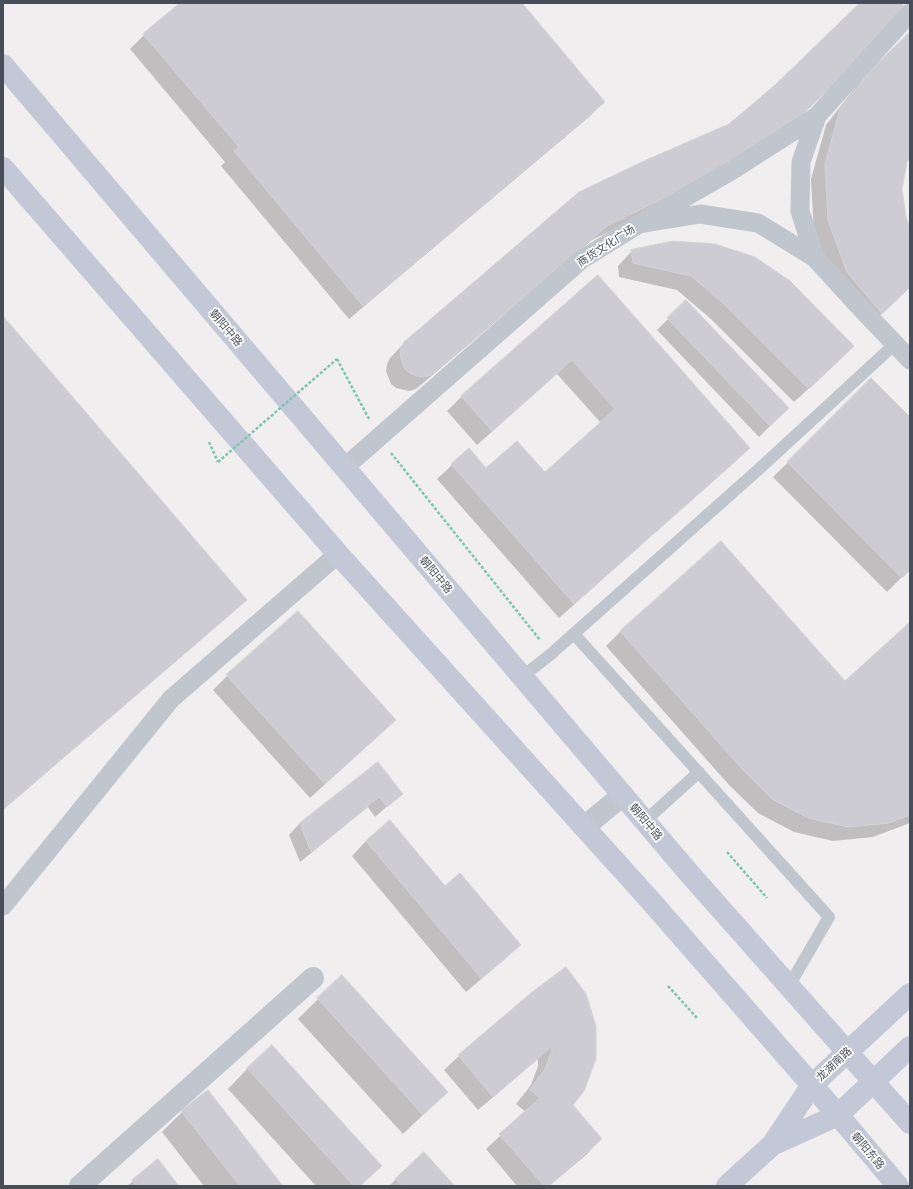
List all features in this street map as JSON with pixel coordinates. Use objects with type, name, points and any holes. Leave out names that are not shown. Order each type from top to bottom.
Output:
[{"type":"main road","name":"朝阳中路","points":[[3,65],[645,821],[874,1081]]},
{"type":"main road","points":[[3,168],[338,554],[584,827],[838,1115]]},
{"type":"main road","name":"龙湖南路","points":[[727,1186],[772,1145],[812,1085],[910,994]]},
{"type":"main road","name":"龙湖南路","points":[[772,1145],[838,1115],[910,1047]]},
{"type":"main road","points":[[874,1081],[910,1123]]},
{"type":"main road","name":"朝阳东路","points":[[838,1115],[898,1186]]},
{"type":"street","points":[[639,224],[731,171],[817,116],[910,13]]},
{"type":"street","points":[[815,258],[800,211],[800,204],[801,162],[817,116]]},
{"type":"street","name":"商货文化广场","points":[[344,467],[581,260],[639,224],[700,214],[758,223],[815,258],[910,360]]},
{"type":"street","points":[[3,906],[171,699],[338,554]]},
{"type":"street","points":[[584,827],[622,794]]},
{"type":"street","points":[[80,1186],[313,978]]},
{"type":"lane","points":[[522,677],[574,634],[759,469],[895,344]]},
{"type":"lane","points":[[574,634],[829,917],[789,986]]},
{"type":"lane","points":[[645,821],[698,772]]},
{"type":"path","points":[[218,462],[337,359],[378,437],[551,654]]},
{"type":"path","points":[[727,852],[767,898]]},
{"type":"path","points":[[668,986],[696,1018]]},
{"type":"building","points":[[180,3],[522,3],[605,102],[363,306],[234,151],[239,147],[143,34]]},
{"type":"building","points":[[860,3],[901,3],[909,11],[801,116],[746,163],[662,199],[607,226],[431,375],[424,377],[417,376],[411,374],[405,369],[400,356],[404,342],[579,192],[644,161],[729,124],[775,85]]},
{"type":"building","points":[[910,32],[910,157],[907,162],[902,189],[906,217],[910,227],[910,287],[882,314],[847,272],[828,220],[825,164],[840,109],[872,69]]},
{"type":"building","points":[[673,241],[715,244],[755,257],[790,281],[854,346],[809,389],[725,305],[691,276],[633,263],[631,250]]},
{"type":"building","points":[[598,275],[750,448],[574,604],[451,464],[469,448],[486,468],[517,441],[545,472],[615,409],[572,360],[492,431],[461,396]]},
{"type":"building","points":[[686,300],[789,408],[770,426],[667,318]]},
{"type":"building","points":[[3,316],[247,600],[4,808],[3,807]]},
{"type":"building","points":[[871,378],[910,417],[910,570],[902,578],[787,462]]},
{"type":"building","points":[[721,541],[845,681],[910,622],[910,815],[889,823],[848,827],[808,818],[772,799],[743,770],[620,631]]},
{"type":"building","points":[[298,611],[396,720],[325,784],[226,675]]},
{"type":"building","points":[[378,762],[403,794],[387,807],[379,797],[311,852],[300,823]]},
{"type":"building","points":[[390,820],[445,886],[460,873],[521,945],[481,978],[366,841]]},
{"type":"building","points":[[566,967],[586,994],[596,1026],[596,1059],[584,1091],[573,1105],[602,1139],[548,1186],[544,1186],[499,1134],[540,1098],[530,1090],[545,1069],[552,1051],[552,1046],[493,1097],[458,1055],[531,993]]},
{"type":"building","points":[[342,975],[448,1092],[423,1115],[317,998]]},
{"type":"building","points":[[272,1045],[382,1166],[360,1186],[354,1186],[247,1068]]},
{"type":"building","points":[[208,1090],[283,1186],[240,1186],[181,1111]]},
{"type":"building","points":[[424,1152],[455,1186],[402,1186],[395,1179]]},
{"type":"building","points":[[158,1159],[179,1186],[136,1186],[132,1180]]}]
